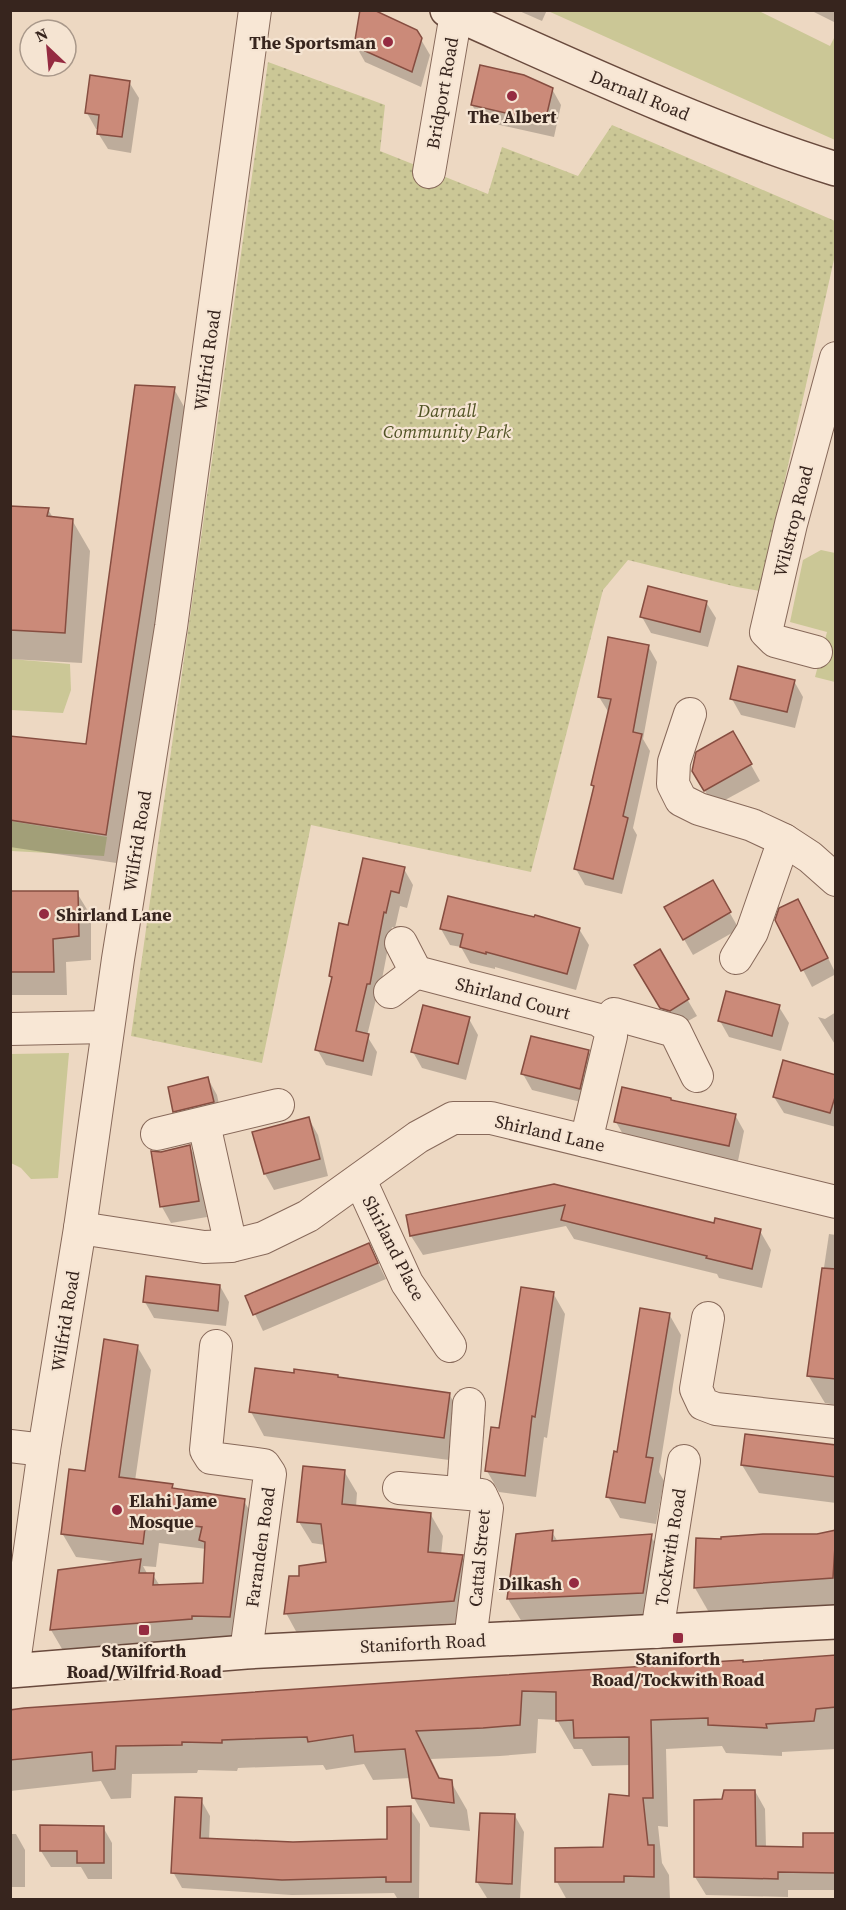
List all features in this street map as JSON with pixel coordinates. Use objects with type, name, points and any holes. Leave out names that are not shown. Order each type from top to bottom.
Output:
[{"type":"main road","name":"Darnall Road","points":[[452,12],[620,88],[784,153],[836,169]]},
{"type":"main road","name":"Staniforth Road","points":[[12,1670],[246,1652],[836,1622]]},
{"type":"street","name":"Wilfrid Road","points":[[12,1670],[44,1450],[80,1228],[108,1027],[171,627],[255,10]]},
{"type":"street","name":"Bridport Road","points":[[429,172],[452,12]]},
{"type":"street","name":"Wilstrop Road","points":[[816,652],[775,641],[766,632],[791,524],[836,358]]},
{"type":"street","points":[[690,714],[674,762],[673,784],[681,800],[699,809],[752,825],[784,840],[810,857],[836,880]]},
{"type":"street","points":[[736,958],[753,932],[784,840]]},
{"type":"street","points":[[390,992],[416,972],[401,943]]},
{"type":"street","name":"Shirland Court","points":[[416,972],[599,1020],[614,1011],[675,1030],[697,1076]]},
{"type":"street","points":[[586,1141],[611,1036],[614,1011]]},
{"type":"street","points":[[10,1029],[108,1027]]},
{"type":"street","points":[[158,1134],[278,1105]]},
{"type":"street","name":"Shirland Lane","points":[[80,1228],[204,1247],[231,1246],[263,1238],[308,1216],[418,1137],[453,1118],[491,1118],[836,1202]]},
{"type":"street","points":[[204,1124],[231,1246]]},
{"type":"street","name":"Shirland Place","points":[[360,1180],[408,1284],[450,1346]]},
{"type":"street","points":[[708,1318],[696,1389],[703,1404],[716,1409],[836,1422]]},
{"type":"street","name":"Faranden Road","points":[[216,1346],[206,1450],[211,1458],[264,1466],[270,1474],[246,1652]]},
{"type":"street","name":"Cattal Street","points":[[463,1492],[469,1404]]},
{"type":"street","points":[[10,1446],[44,1450]]},
{"type":"street","name":"Tockwith Road","points":[[657,1632],[684,1461]]},
{"type":"street","name":"Cattal Street","points":[[399,1488],[481,1495],[487,1508],[470,1640]]},
{"type":"green space","points":[[548,11],[759,11],[830,46],[835,36],[835,140]]},
{"type":"green space","name":"Darnall Community Park","points":[[268,62],[385,105],[380,151],[488,194],[502,147],[578,176],[612,125],[835,221],[835,255],[760,591],[628,560],[603,590],[531,872],[311,825],[262,1063],[131,1036]]},
{"type":"green space","points":[[821,550],[835,553],[835,682],[815,677],[827,632],[790,622],[803,560]]},
{"type":"green space","points":[[11,659],[70,664],[71,690],[63,713],[11,710]]},
{"type":"green space","points":[[10,821],[107,837],[104,856],[11,851]]},
{"type":"green space","points":[[69,1053],[58,1178],[31,1179],[21,1168],[11,1163],[11,1054]]},
{"type":"building","name":"The Sportsman","points":[[360,10],[374,10],[417,30],[422,38],[412,72],[354,46]]},
{"type":"building","name":"The Albert","points":[[480,65],[524,75],[553,88],[545,122],[471,105]]},
{"type":"building","points":[[90,75],[130,81],[122,137],[97,134],[99,115],[85,113]]},
{"type":"building","points":[[135,385],[175,387],[106,835],[10,820],[10,736],[86,744]]},
{"type":"building","points":[[10,506],[49,508],[47,516],[73,519],[65,633],[10,630]]},
{"type":"building","points":[[648,586],[707,601],[700,632],[640,617]]},
{"type":"building","points":[[608,637],[649,645],[633,732],[642,734],[623,816],[628,818],[613,879],[574,869],[594,786],[591,785],[611,699],[598,697]]},
{"type":"building","points":[[738,666],[795,680],[787,712],[730,699]]},
{"type":"building","points":[[733,731],[752,764],[704,791],[692,771],[696,752]]},
{"type":"building","points":[[363,858],[405,867],[399,893],[391,891],[386,913],[384,912],[370,984],[367,984],[356,1031],[369,1034],[363,1061],[315,1050],[332,977],[329,976],[339,923],[348,925]]},
{"type":"building","points":[[713,880],[731,912],[683,940],[664,907]]},
{"type":"building","name":"Shirland Lane","points":[[10,891],[78,891],[79,936],[53,939],[54,972],[10,972]]},
{"type":"building","points":[[448,896],[534,917],[535,915],[580,928],[567,974],[460,947],[463,934],[440,929]]},
{"type":"building","points":[[798,899],[828,958],[801,971],[775,920],[779,908]]},
{"type":"building","points":[[660,949],[689,999],[670,1011],[660,1008],[634,965]]},
{"type":"building","points":[[726,991],[780,1005],[772,1036],[718,1021]]},
{"type":"building","points":[[423,1005],[470,1017],[458,1064],[411,1052]]},
{"type":"building","points":[[531,1036],[589,1050],[580,1089],[521,1074]]},
{"type":"building","points":[[783,1060],[836,1075],[836,1094],[830,1113],[773,1097]]},
{"type":"building","points":[[208,1077],[214,1102],[173,1112],[168,1087]]},
{"type":"building","points":[[622,1087],[736,1114],[729,1146],[614,1122]]},
{"type":"building","points":[[309,1117],[320,1159],[264,1174],[252,1132]]},
{"type":"building","points":[[190,1145],[199,1201],[160,1207],[151,1151],[161,1152]]},
{"type":"building","points":[[554,1184],[714,1223],[715,1218],[761,1229],[752,1269],[561,1220],[565,1205],[410,1236],[406,1215]]},
{"type":"building","points":[[369,1243],[378,1263],[253,1315],[245,1296]]},
{"type":"building","points":[[822,1268],[836,1269],[836,1379],[807,1376]]},
{"type":"building","points":[[146,1276],[220,1285],[218,1311],[143,1302]]},
{"type":"building","points":[[521,1287],[554,1292],[535,1417],[532,1416],[525,1476],[485,1471],[491,1427],[499,1428]]},
{"type":"building","points":[[640,1308],[670,1313],[646,1457],[653,1458],[645,1503],[606,1497],[614,1451],[617,1452]]},
{"type":"building","points":[[104,1339],[138,1345],[119,1477],[173,1484],[172,1488],[245,1499],[230,1617],[192,1616],[192,1619],[50,1630],[58,1570],[141,1559],[139,1573],[154,1573],[153,1585],[203,1583],[205,1542],[199,1540],[202,1527],[146,1520],[143,1544],[61,1534],[69,1469],[85,1471]]},
{"type":"building","points":[[255,1368],[294,1373],[294,1369],[450,1393],[444,1438],[249,1412]]},
{"type":"building","points":[[745,1434],[836,1445],[836,1477],[741,1465]]},
{"type":"building","points":[[303,1466],[345,1470],[342,1504],[431,1513],[428,1552],[463,1555],[454,1601],[284,1614],[289,1576],[299,1576],[299,1566],[326,1562],[321,1524],[297,1522]]},
{"type":"building","points":[[553,1530],[552,1541],[652,1534],[643,1593],[507,1599],[516,1534]]},
{"type":"building","points":[[836,1530],[833,1578],[694,1588],[696,1538],[721,1539],[721,1537],[763,1534],[817,1534]]},
{"type":"building","points":[[836,1655],[836,1707],[816,1709],[814,1721],[766,1724],[767,1728],[708,1725],[708,1718],[651,1720],[653,1798],[643,1798],[648,1845],[654,1845],[654,1877],[624,1876],[624,1882],[555,1882],[555,1848],[603,1847],[609,1794],[629,1796],[629,1737],[574,1738],[573,1720],[556,1721],[556,1692],[522,1691],[520,1725],[416,1731],[439,1778],[452,1780],[454,1803],[412,1798],[405,1749],[355,1752],[353,1735],[308,1742],[307,1737],[222,1740],[222,1743],[182,1742],[182,1745],[116,1746],[115,1769],[93,1771],[92,1752],[10,1760],[10,1710],[24,1708]]},
{"type":"building","points":[[724,1790],[755,1790],[756,1846],[803,1847],[803,1833],[836,1833],[836,1873],[778,1872],[778,1879],[694,1877],[694,1800],[722,1799]]},
{"type":"building","points":[[175,1797],[202,1798],[200,1838],[293,1842],[387,1839],[387,1807],[411,1806],[411,1882],[386,1882],[386,1877],[282,1880],[171,1873]]},
{"type":"building","points":[[480,1813],[515,1814],[512,1884],[476,1882]]},
{"type":"building","points":[[40,1825],[104,1826],[104,1863],[77,1863],[77,1851],[40,1851]]},
{"type":"place","name":"The Sportsman","points":[[388,42]]},
{"type":"place","name":"The Albert","points":[[512,96]]},
{"type":"place","name":"Shirland Lane","points":[[44,914]]},
{"type":"place","name":"Elahi Jame Mosque","points":[[117,1510]]},
{"type":"place","name":"Dilkash","points":[[574,1583]]},
{"type":"place","name":"Staniforth Road/Wilfrid Road","points":[[144,1630]]},
{"type":"place","name":"Staniforth Road/Tockwith Road","points":[[678,1638]]}]
